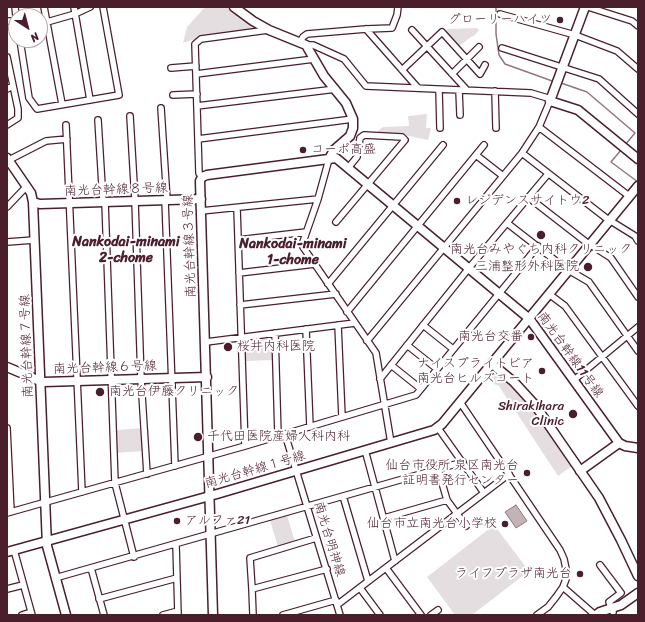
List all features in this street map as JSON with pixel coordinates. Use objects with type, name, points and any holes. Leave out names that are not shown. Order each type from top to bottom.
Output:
[{"type":"street","points":[[74,7],[90,100]]},
{"type":"street","points":[[48,22],[75,14],[90,7]]},
{"type":"street","points":[[21,48],[29,98],[37,109],[119,95],[103,7]]},
{"type":"street","points":[[234,7],[253,21],[269,30],[303,44],[313,45],[344,59],[366,86],[531,93],[578,110],[638,158]]},
{"type":"street","points":[[391,443],[376,353],[304,247],[303,242],[318,199],[329,159],[334,150],[350,136],[353,128],[353,119],[346,103],[324,76],[303,44],[303,37],[307,34],[392,28],[397,15],[398,7]]},
{"type":"street","points":[[367,341],[522,153],[539,127],[587,7],[632,21],[638,26]]},
{"type":"street","points":[[500,14],[575,35],[617,51],[638,70]]},
{"type":"street","points":[[48,27],[62,104]]},
{"type":"street","points":[[366,29],[418,88]]},
{"type":"street","points":[[202,177],[199,173],[195,44],[201,39],[269,30]]},
{"type":"street","points":[[412,30],[466,90]]},
{"type":"street","points":[[402,70],[442,32],[480,74],[485,65]]},
{"type":"street","points":[[452,74],[479,47]]},
{"type":"street","points":[[502,48],[599,79],[638,114]]},
{"type":"street","points":[[7,57],[10,87],[18,109],[18,118],[7,125]]},
{"type":"street","points":[[196,74],[314,59]]},
{"type":"street","points":[[171,68],[196,66]]},
{"type":"street","points":[[197,106],[336,89]]},
{"type":"street","points":[[439,90],[440,128]]},
{"type":"street","points":[[459,90],[460,115]]},
{"type":"street","points":[[495,91],[496,128]]},
{"type":"street","points":[[172,95],[197,94]]},
{"type":"street","points":[[161,108],[166,200],[175,466]]},
{"type":"street","points":[[130,116],[141,379],[147,474]]},
{"type":"street","points":[[198,139],[353,119]]},
{"type":"street","points":[[98,120],[104,202],[115,482],[134,557]]},
{"type":"street","points":[[66,125],[82,492]]},
{"type":"street","points":[[539,127],[629,196]]},
{"type":"street","points":[[336,222],[405,140],[402,137],[364,135],[360,138],[357,157],[348,168]]},
{"type":"street","points":[[7,160],[46,141],[67,139]]},
{"type":"street","points":[[328,284],[443,145]]},
{"type":"street","points":[[347,312],[484,145]]},
{"type":"street","points":[[522,153],[609,220],[635,236],[638,241]]},
{"type":"street","points":[[476,155],[503,176]]},
{"type":"street","name":"南光台幹線11号線","points":[[329,159],[336,158],[528,319],[619,443]]},
{"type":"street","name":"南光台幹線３号線","points":[[213,615],[200,181],[202,177],[207,174],[329,159]]},
{"type":"street","name":"南光台幹線７号線","points":[[7,160],[31,192],[33,202],[47,541],[66,615]]},
{"type":"street","points":[[380,379],[469,268],[548,174]]},
{"type":"street","points":[[7,207],[27,186]]},
{"type":"street","points":[[484,493],[438,428],[638,186]]},
{"type":"street","points":[[528,197],[611,258],[638,296]]},
{"type":"street","name":"南光台幹線８号線","points":[[33,202],[40,204],[70,204],[201,199]]},
{"type":"street","points":[[201,211],[318,199]]},
{"type":"street","points":[[237,208],[245,446]]},
{"type":"street","points":[[507,223],[569,270],[589,282],[638,352]]},
{"type":"street","points":[[238,240],[306,232]]},
{"type":"street","points":[[7,242],[34,240]]},
{"type":"street","points":[[7,428],[9,512],[245,446],[416,395],[538,246]]},
{"type":"street","points":[[239,273],[315,264]]},
{"type":"street","points":[[240,305],[336,294]]},
{"type":"street","points":[[549,294],[565,306],[638,406]]},
{"type":"street","points":[[206,342],[355,323]]},
{"type":"street","points":[[423,325],[453,349]]},
{"type":"street","points":[[338,326],[342,417]]},
{"type":"street","points":[[574,380],[638,327]]},
{"type":"street","points":[[306,330],[310,427]]},
{"type":"street","points":[[274,333],[278,436]]},
{"type":"street","points":[[407,345],[437,369]]},
{"type":"street","points":[[492,364],[514,382],[535,405],[599,498],[638,576]]},
{"type":"street","points":[[391,365],[421,390]]},
{"type":"street","name":"南光台幹線６号線","points":[[7,367],[40,381],[207,377]]},
{"type":"street","points":[[460,402],[560,550],[564,559],[566,579],[563,587],[548,607],[537,615]]},
{"type":"street","name":"南光台幹線１号線","points":[[10,551],[210,496],[438,428]]},
{"type":"street","name":"南光台明神線","points":[[285,434],[340,615]]},
{"type":"street","points":[[580,471],[619,443],[625,446],[638,448]]},
{"type":"street","points":[[365,450],[395,560]]},
{"type":"street","points":[[56,578],[463,462]]},
{"type":"street","points":[[438,469],[447,500],[466,526]]},
{"type":"street","points":[[283,615],[337,602],[360,588],[509,474]]},
{"type":"street","points":[[344,496],[368,581]]},
{"type":"street","points":[[384,518],[447,500]]},
{"type":"street","points":[[253,615],[250,558],[316,538]]},
{"type":"street","points":[[163,615],[178,613],[176,544]]},
{"type":"street","points":[[10,551],[24,585],[32,614],[22,615]]},
{"type":"street","points":[[600,565],[621,593],[609,602],[612,610]]},
{"type":"street","points":[[91,568],[104,615]]},
{"type":"street","points":[[386,568],[422,615]]},
{"type":"street","points":[[252,589],[327,570]]},
{"type":"street","points":[[99,600],[177,578]]},
{"type":"street","points":[[7,589],[24,585]]},
{"type":"street","points":[[563,587],[596,615],[600,612],[612,610],[638,601]]},
{"type":"street","points":[[360,588],[379,615]]},
{"type":"street","points":[[612,610],[638,593]]},
{"type":"street","points":[[431,615],[438,610]]},
{"type":"shaded area","points":[[205,7],[229,7],[258,29],[201,37],[183,43],[187,27]]},
{"type":"shaded area","points":[[477,28],[479,30],[474,36],[458,47],[444,32],[448,29]]},
{"type":"shaded area","points":[[427,114],[426,128],[431,128],[428,140],[409,136],[379,134],[378,131],[383,127],[409,126],[408,116]]},
{"type":"shaded area","points":[[271,338],[273,340],[274,360],[246,361],[244,344],[248,341]]},
{"type":"shaded area","points":[[497,373],[531,403],[572,466],[558,476],[499,386],[489,382]]},
{"type":"shaded area","points":[[143,428],[145,451],[117,453],[116,430]]},
{"type":"shaded area","points":[[516,505],[527,521],[516,528],[505,512]]},
{"type":"shaded area","points":[[287,515],[295,542],[278,547],[270,520]]},
{"type":"shaded area","points":[[494,525],[529,571],[472,615],[455,615],[427,577]]},
{"type":"waterway","points":[[496,7],[496,34],[499,55],[505,64],[555,82]]},
{"type":"waterway","points":[[561,83],[587,92],[635,133],[625,145]]},
{"type":"waterway","points":[[621,150],[611,162],[638,182]]},
{"type":"place","name":"グローリーハイツ","points":[[560,20]]},
{"type":"place","name":"コーポ高盛","points":[[303,150]]},
{"type":"place","name":"レジデンスサイトウ2","points":[[457,201]]},
{"type":"place","name":"南光台みやぐち内科クリニック","points":[[541,235]]},
{"type":"place","name":"三浦整形外科医院","points":[[588,267]]},
{"type":"place","name":"南光台交番","points":[[531,337]]},
{"type":"place","name":"桜井内科医院","points":[[228,347]]},
{"type":"place","name":"ナイスブライトピア 南光台ヒルズコート","points":[[542,371]]},
{"type":"place","name":"南光台伊藤クリニック","points":[[100,392]]},
{"type":"place","name":"Shirakihara Clinic","points":[[573,414]]},
{"type":"place","name":"千代田医院産婦人科内科","points":[[198,437]]},
{"type":"place","name":"仙台市役所 泉区南光台 証明書発行センター","points":[[527,473]]},
{"type":"place","name":"アルファ21","points":[[177,521]]},
{"type":"place","name":"仙台市立南光台小学校","points":[[505,524]]},
{"type":"place","name":"ライフプラザ南光台","points":[[580,574]]},
{"type":"district","name":"Nankodai-minami 2-chome","points":[[126,250]]},
{"type":"district","name":"Nankodai-minami 1-chome","points":[[293,252]]}]
